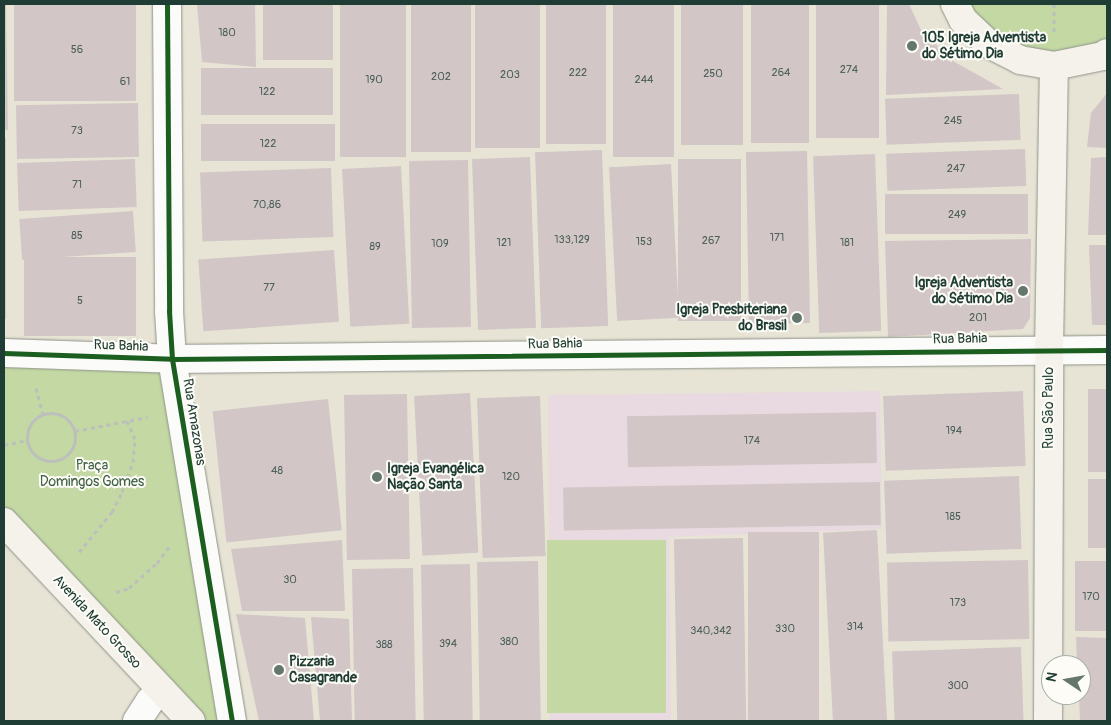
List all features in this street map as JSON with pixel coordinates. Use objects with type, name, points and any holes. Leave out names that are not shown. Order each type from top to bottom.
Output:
[{"type":"street","name":"Rua Amazonas","points":[[167,4],[169,311],[172,359],[232,721]]},
{"type":"street","points":[[954,4],[963,20],[989,44],[1020,60],[1054,66],[1103,56],[1107,53]]},
{"type":"street","name":"Rua São Paulo","points":[[1048,721],[1054,66]]},
{"type":"street","name":"Rua Bahia","points":[[4,353],[172,359],[1050,349],[1107,350]]},
{"type":"street","name":"Avenida Mato Grosso","points":[[4,522],[190,721]]},
{"type":"street","points":[[137,721],[150,701],[162,690]]},
{"type":"path","points":[[1054,4],[1054,38]]},
{"type":"path","points":[[33,378],[44,414]]},
{"type":"path","points":[[44,414],[59,414],[66,418],[74,431],[73,446],[69,452],[56,461],[49,462],[34,455],[27,440],[30,424],[44,414]]},
{"type":"path","points":[[74,431],[155,416]]},
{"type":"path","points":[[77,553],[102,526],[122,492],[132,462],[135,439],[127,421]]},
{"type":"path","points":[[4,445],[27,440]]},
{"type":"path","points":[[114,593],[129,588],[157,563],[173,541]]},
{"type":"shaded area","points":[[880,391],[882,529],[669,537],[671,721],[550,721],[548,395]]},
{"type":"green space","points":[[965,4],[1107,4],[1107,40],[1097,46],[1061,54],[1025,49],[992,32]]},
{"type":"green space","name":"Praça Domingos Gomes","points":[[4,360],[164,366],[223,721],[202,721],[4,511]]},
{"type":"green space","points":[[547,540],[666,540],[666,713],[547,713]]},
{"type":"building","points":[[4,4],[6,4],[8,130],[4,130]]},
{"type":"building","points":[[14,4],[136,4],[136,101],[14,101]]},
{"type":"building","points":[[197,4],[255,4],[256,67],[202,62]]},
{"type":"building","points":[[263,4],[333,4],[333,60],[263,60]]},
{"type":"building","points":[[340,4],[406,4],[406,157],[340,157]]},
{"type":"building","points":[[411,4],[471,4],[471,152],[411,152]]},
{"type":"building","points":[[475,4],[540,4],[540,148],[475,148]]},
{"type":"building","points":[[546,4],[606,4],[606,144],[546,144]]},
{"type":"building","points":[[613,4],[674,4],[674,157],[613,157]]},
{"type":"building","points":[[681,4],[743,4],[743,145],[681,145]]},
{"type":"building","points":[[751,4],[809,4],[809,143],[751,143]]},
{"type":"building","points":[[816,4],[879,4],[879,138],[816,138]]},
{"type":"building","name":"105 Igreja Adventista do Sétimo Dia","points":[[887,4],[909,4],[921,30],[953,61],[1003,89],[886,95]]},
{"type":"building","points":[[201,68],[333,68],[333,115],[201,115]]},
{"type":"building","points":[[1107,93],[1107,148],[1087,147],[1091,113]]},
{"type":"building","points":[[1019,94],[1021,140],[887,145],[885,99]]},
{"type":"building","points":[[138,103],[139,157],[17,159],[16,105]]},
{"type":"building","points":[[201,124],[335,124],[335,161],[201,161]]},
{"type":"building","points":[[4,138],[6,138],[6,319],[4,319]]},
{"type":"building","points":[[1025,149],[1026,186],[887,191],[886,154]]},
{"type":"building","points":[[602,150],[608,326],[541,328],[535,152]]},
{"type":"building","points":[[807,151],[810,323],[749,324],[746,152]]},
{"type":"building","points":[[875,154],[881,331],[819,333],[813,156]]},
{"type":"building","points":[[530,157],[536,328],[478,330],[472,159]]},
{"type":"building","points":[[1107,157],[1107,235],[1088,235],[1091,158]]},
{"type":"building","points":[[135,159],[137,207],[19,211],[17,163]]},
{"type":"building","points":[[678,159],[741,159],[741,321],[678,321]]},
{"type":"building","points":[[468,160],[471,327],[412,328],[409,161]]},
{"type":"building","points":[[671,164],[679,318],[617,321],[609,167]]},
{"type":"building","points":[[401,166],[409,324],[350,327],[342,169]]},
{"type":"building","points":[[331,168],[333,237],[202,242],[200,173]]},
{"type":"building","points":[[885,194],[1028,194],[1028,234],[885,234]]},
{"type":"building","points":[[133,211],[136,252],[22,260],[19,219]]},
{"type":"building","points":[[1031,239],[1030,318],[1023,329],[888,337],[885,241]]},
{"type":"building","points":[[1089,245],[1107,245],[1107,325],[1092,325]]},
{"type":"building","points":[[334,250],[339,322],[203,331],[198,259]]},
{"type":"building","points":[[24,257],[136,257],[136,336],[24,336]]},
{"type":"building","points":[[1088,389],[1107,389],[1107,472],[1088,472]]},
{"type":"building","points":[[1023,391],[1026,466],[886,471],[883,396]]},
{"type":"building","points":[[470,393],[478,553],[422,556],[414,396]]},
{"type":"building","name":"Igreja Evangélica Nação Santa","points":[[407,394],[410,559],[347,560],[344,395]]},
{"type":"building","points":[[540,396],[546,556],[483,558],[477,398]]},
{"type":"building","points":[[328,399],[342,530],[226,542],[213,411]]},
{"type":"building","points":[[876,412],[877,463],[628,467],[627,416]]},
{"type":"building","points":[[1019,476],[1022,549],[887,554],[884,481]]},
{"type":"building","points":[[1088,479],[1107,479],[1107,548],[1088,548]]},
{"type":"building","points":[[880,482],[881,525],[564,531],[563,488]]},
{"type":"building","points":[[877,530],[887,721],[833,721],[823,533]]},
{"type":"building","points":[[748,532],[819,532],[819,721],[748,721]]},
{"type":"building","points":[[743,538],[746,721],[677,721],[674,539]]},
{"type":"building","points":[[342,540],[345,611],[242,611],[231,549]]},
{"type":"building","points":[[1028,560],[1029,639],[888,641],[887,562]]},
{"type":"building","points":[[538,561],[541,721],[480,721],[477,562]]},
{"type":"building","points":[[1075,561],[1107,561],[1107,631],[1075,631]]},
{"type":"building","points":[[470,564],[473,721],[424,721],[421,565]]},
{"type":"building","points":[[413,568],[416,721],[355,721],[352,569]]},
{"type":"building","name":"Pizzaria Casagrande","points":[[236,614],[305,618],[314,721],[259,721]]},
{"type":"building","points":[[311,617],[349,619],[352,721],[320,721]]},
{"type":"building","points":[[1076,637],[1107,638],[1107,721],[1080,721],[1079,705],[1091,705],[1091,655],[1077,655]]},
{"type":"building","points":[[1021,647],[1024,721],[895,721],[892,652]]},
{"type":"cycle path","points":[[167,4],[169,311],[172,359],[232,721]]},
{"type":"cycle path","points":[[4,353],[172,359],[1107,350]]},
{"type":"place","name":"105 Igreja Adventista do Sétimo Dia","points":[[912,46]]},
{"type":"place","name":"Igreja Adventista do Sétimo Dia","points":[[1023,291]]},
{"type":"place","name":"Igreja Presbiteriana do Brasil","points":[[797,318]]},
{"type":"place","name":"Igreja Evangélica Nação Santa","points":[[377,477]]},
{"type":"place","name":"Pizzaria Casagrande","points":[[279,670]]}]
